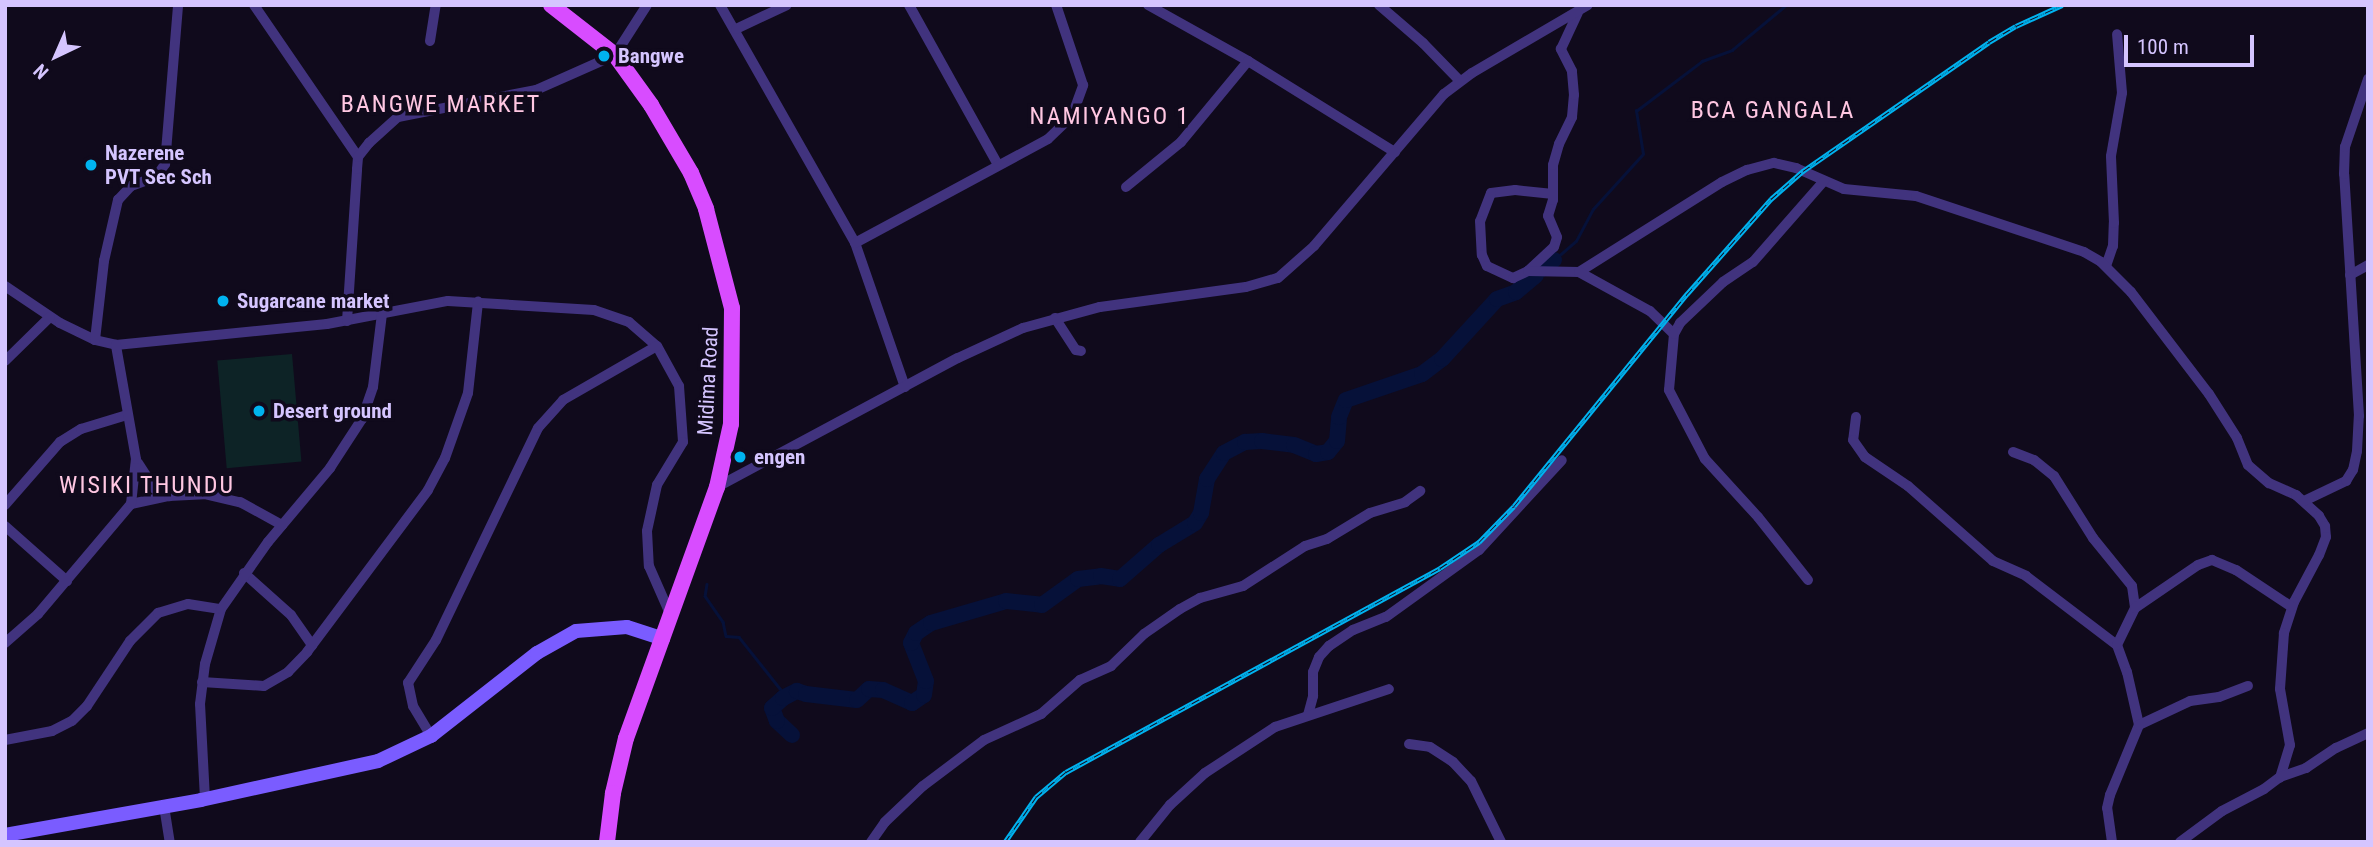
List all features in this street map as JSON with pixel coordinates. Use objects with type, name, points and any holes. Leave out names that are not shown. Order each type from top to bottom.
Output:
[{"type":"main road","name":"Midima Road","points":[[551,5],[615,55],[651,105],[691,173],[706,209],[732,308],[730,424],[717,487],[626,738],[613,793],[607,842]]},
{"type":"street","points":[[95,340],[104,261],[118,200],[131,187],[156,177],[165,164],[178,5]]},
{"type":"street","points":[[254,5],[358,157]]},
{"type":"street","points":[[430,41],[436,5]]},
{"type":"street","points":[[347,321],[358,157],[369,143],[398,117],[536,90],[615,55],[647,5]]},
{"type":"street","points":[[720,5],[855,243],[905,387]]},
{"type":"street","points":[[736,29],[787,5]]},
{"type":"street","points":[[909,5],[998,165]]},
{"type":"street","points":[[855,243],[1048,139],[1072,116],[1083,85],[1056,5]]},
{"type":"street","points":[[1148,5],[1248,61],[1395,152]]},
{"type":"street","points":[[1379,5],[1460,81]]},
{"type":"street","points":[[717,487],[990,342],[1055,318],[1100,307],[1246,287],[1278,278],[1314,246],[1438,100],[1460,81],[1584,8]]},
{"type":"street","points":[[1553,194],[1498,190],[1491,193],[1482,209],[1480,232],[1487,266],[1513,278],[1528,271],[1554,247],[1557,237],[1548,216],[1553,194],[1555,154],[1572,117],[1574,95],[1572,71],[1561,49],[1584,8]]},
{"type":"street","points":[[2106,266],[2113,246],[2111,156],[2122,94],[2117,34]]},
{"type":"street","points":[[1126,187],[1181,142],[1248,61]]},
{"type":"street","points":[[2304,501],[2336,488],[2353,470],[2357,451],[2362,397],[2345,237],[2345,147],[2368,79]]},
{"type":"street","points":[[1579,272],[1683,206],[1747,170],[1762,165],[1787,165],[1844,189],[1916,196],[2084,252],[2106,266],[2131,292],[2210,394],[2237,438],[2248,465],[2269,483],[2304,501],[2319,516],[2325,527],[2326,537],[2292,607],[2280,659],[2280,689],[2290,745],[2280,777]]},
{"type":"street","points":[[1808,580],[1758,517],[1705,459],[1669,390],[1674,334],[1680,323],[1723,282],[1753,262],[1824,181]]},
{"type":"street","points":[[2350,275],[2368,265]]},
{"type":"street","points":[[1528,271],[1579,272],[1650,311],[1674,334]]},
{"type":"street","points":[[5,286],[50,317],[95,340],[116,345],[347,321],[428,303],[478,302],[594,310],[629,322],[657,346],[679,386],[683,442],[657,485],[646,531],[649,566],[671,616]]},
{"type":"street","points":[[202,682],[264,686],[288,672],[312,645],[428,490],[445,458],[468,393],[478,302]]},
{"type":"street","points":[[205,799],[199,727],[202,682],[220,609],[244,573],[330,468],[362,419],[373,387],[382,314]]},
{"type":"street","points":[[5,361],[50,317]]},
{"type":"street","points":[[1055,318],[1076,350],[1081,351]]},
{"type":"street","points":[[5,643],[21,632],[131,504],[136,459],[116,345]]},
{"type":"street","points":[[431,736],[413,706],[408,683],[436,640],[538,428],[563,400],[657,346]]},
{"type":"street","points":[[5,505],[60,442],[81,429],[127,415]]},
{"type":"street","points":[[1856,416],[1853,440],[1864,457],[1908,486],[1988,558],[2026,576],[2117,645],[2127,672],[2139,725],[2109,795],[2107,808],[2112,842]]},
{"type":"street","points":[[2012,452],[2034,460],[2054,476],[2093,538],[2132,586],[2135,608]]},
{"type":"street","points":[[136,459],[150,483],[169,496]]},
{"type":"street","points":[[1308,715],[1313,696],[1313,672],[1318,657],[1353,630],[1386,617],[1479,550],[1562,460]]},
{"type":"street","points":[[871,842],[884,822],[923,786],[984,740],[1041,714],[1080,680],[1111,666],[1144,634],[1180,609],[1200,598],[1243,586],[1305,546],[1327,539],[1370,513],[1405,502],[1420,491]]},
{"type":"street","points":[[131,504],[169,496],[222,496],[240,502],[282,525]]},
{"type":"street","points":[[5,526],[67,581]]},
{"type":"street","points":[[2117,645],[2135,608],[2198,565],[2212,560],[2236,570],[2292,607]]},
{"type":"street","points":[[244,573],[291,615],[312,645]]},
{"type":"street","points":[[5,740],[52,731],[72,721],[87,706],[130,641],[158,613],[188,604],[220,609]]},
{"type":"street","points":[[5,835],[205,799],[378,761],[431,736],[537,653],[576,631],[627,628],[663,639]]},
{"type":"street","points":[[2139,725],[2190,701],[2219,697],[2248,686]]},
{"type":"street","points":[[1140,842],[1170,805],[1206,773],[1275,727],[1389,689]]},
{"type":"street","points":[[2180,842],[2222,811],[2264,789],[2280,777],[2306,768],[2336,748],[2368,733]]},
{"type":"street","points":[[1409,744],[1430,747],[1453,762],[1471,780],[1501,842]]},
{"type":"street","points":[[164,806],[170,842]]},
{"type":"green space","name":"Desert ground","points":[[292,354],[301,462],[227,468],[217,361]]},
{"type":"waterway","points":[[1554,260],[1576,241],[1593,209],[1643,154],[1636,111],[1702,61],[1732,50],[1786,5]]},
{"type":"waterway","points":[[1542,269],[1554,260]]},
{"type":"waterway","points":[[792,735],[777,721],[772,708],[797,691],[857,700],[869,689],[883,690],[912,703],[924,695],[926,681],[911,643],[916,633],[931,623],[1006,601],[1042,605],[1078,579],[1101,576],[1120,579],[1159,545],[1195,523],[1201,513],[1207,479],[1224,453],[1245,442],[1262,441],[1294,445],[1316,454],[1328,452],[1337,441],[1339,417],[1346,400],[1422,374],[1442,359],[1497,299],[1516,292],[1536,275]]},
{"type":"waterway","points":[[707,584],[705,596],[723,622],[726,636],[739,637],[786,696]]},
{"type":"railway","points":[[1005,842],[1036,797],[1066,772],[1440,568],[1479,542],[1514,506],[1687,294],[1771,199],[1803,171],[1989,42],[2062,5]]},
{"type":"place","name":"Bangwe","points":[[604,56]]},
{"type":"place","name":"Nazerene PVT Sec Sch","points":[[91,165]]},
{"type":"place","name":"Sugarcane market","points":[[223,301]]},
{"type":"place","name":"Desert ground","points":[[259,411]]},
{"type":"place","name":"engen","points":[[740,457]]},
{"type":"district","name":"BANGWE MARKET","points":[[441,105]]},
{"type":"district","name":"BCA GANGALA","points":[[1773,111]]},
{"type":"district","name":"NAMIYANGO 1","points":[[1110,117]]},
{"type":"district","name":"WISIKI THUNDU","points":[[147,486]]}]
